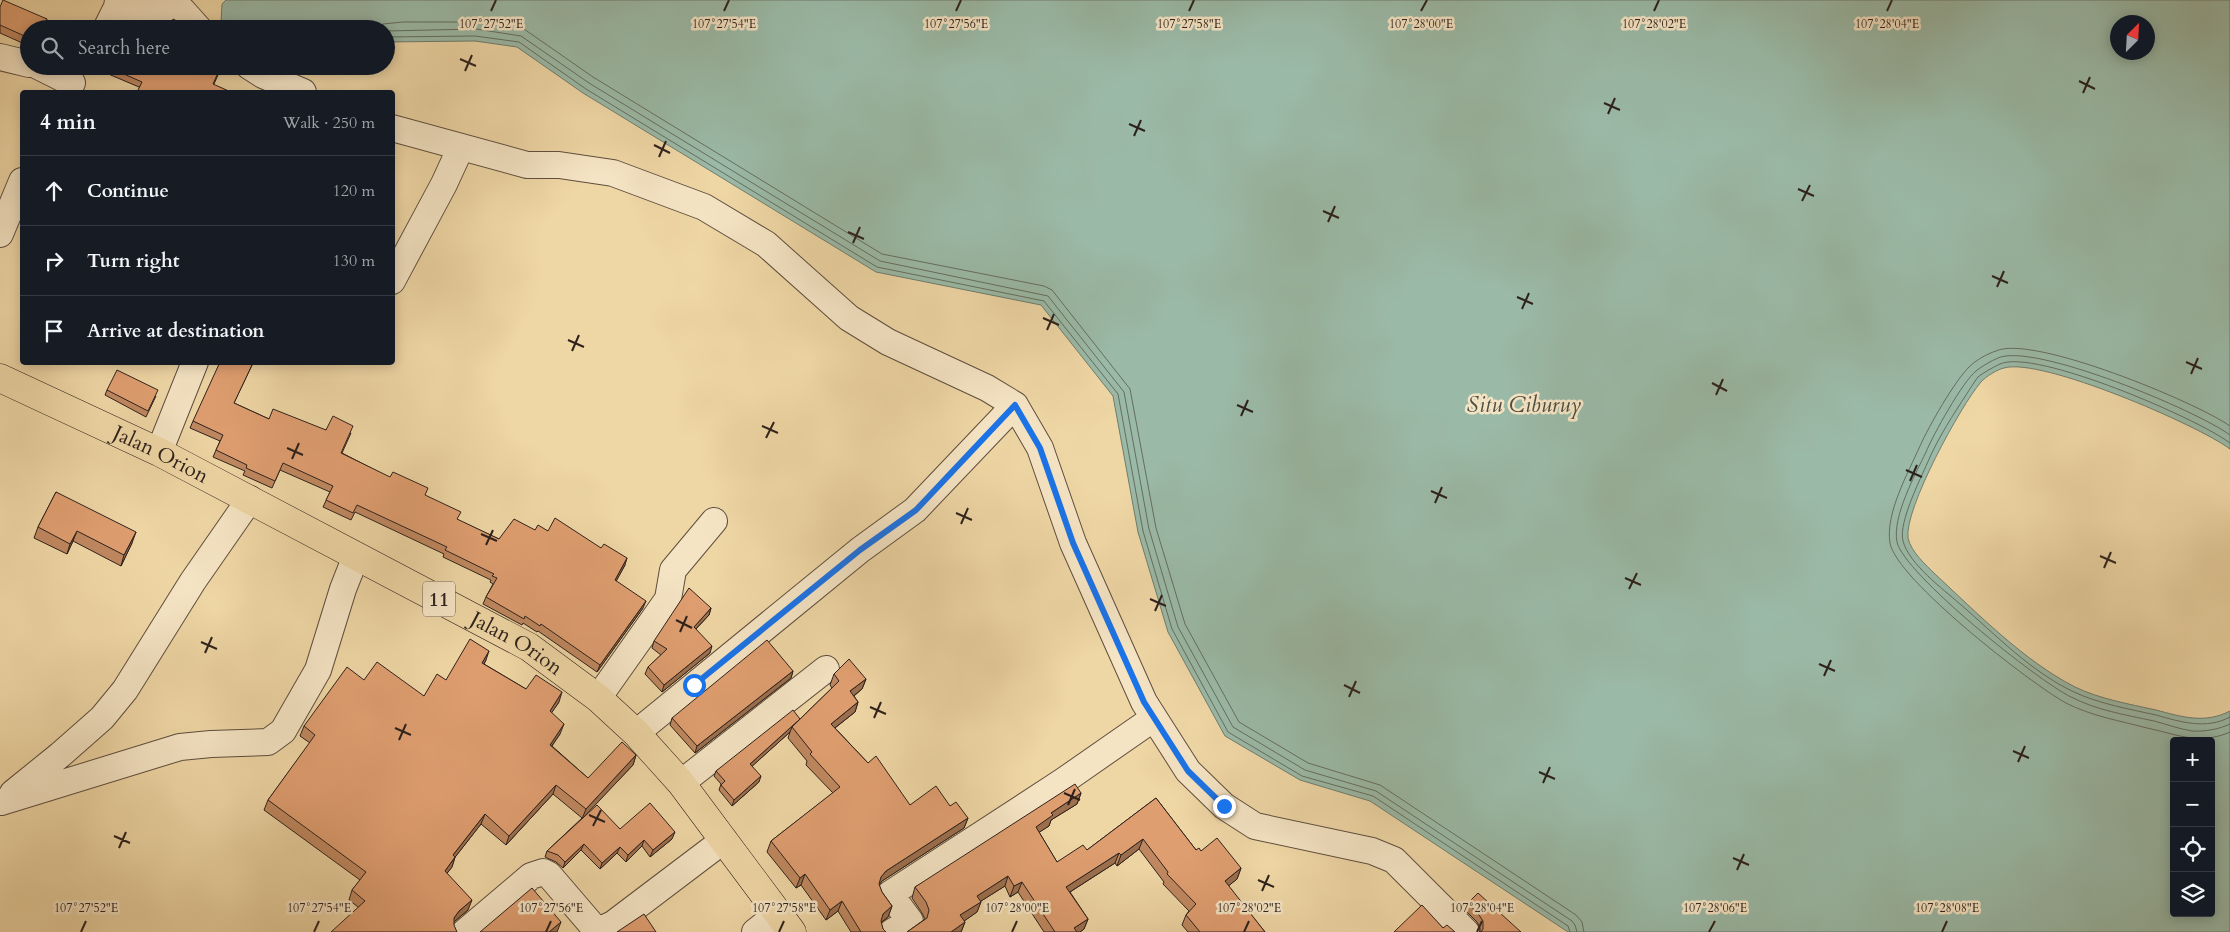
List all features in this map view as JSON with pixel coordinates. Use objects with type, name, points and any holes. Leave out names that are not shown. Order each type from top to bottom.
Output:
[{"type":"highway","name":"Jalan Orion","points":[[0,378],[159,452],[528,647],[598,698],[636,733],[681,783],[785,923]]},
{"type":"street","points":[[114,12],[188,13]]},
{"type":"street","points":[[0,57],[20,62]]},
{"type":"street","points":[[62,75],[75,80]]},
{"type":"street","points":[[262,75],[298,90]]},
{"type":"street","points":[[395,129],[527,165],[559,165],[613,173],[704,206],[766,244],[849,318],[880,338],[987,388],[1015,405],[1040,448],[1073,543],[1144,702],[1188,771],[1224,806],[1255,826],[1372,851],[1394,860],[1466,932]]},
{"type":"street","points":[[395,275],[444,184],[461,147]]},
{"type":"street","points":[[0,234],[20,186]]},
{"type":"street","points":[[159,452],[194,365]]},
{"type":"street","points":[[636,733],[860,550],[916,510],[1015,405]]},
{"type":"street","points":[[1,803],[60,756],[102,718],[126,690],[192,581],[250,499]]},
{"type":"street","points":[[598,698],[668,599],[673,570],[714,521]]},
{"type":"street","points":[[1,803],[180,747],[268,742],[284,731],[318,670],[343,589],[356,556]]},
{"type":"street","points":[[681,783],[826,669]]},
{"type":"street","points":[[892,932],[910,922],[890,894],[1062,782],[1154,718]]},
{"type":"street","points":[[465,932],[531,876],[543,872],[549,875],[597,932],[613,924],[724,840]]},
{"type":"street","points":[[755,932],[785,923]]},
{"type":"water","name":"Situ Ciburuy","points":[[226,0],[2230,0],[2230,449],[2213,438],[2154,410],[2083,382],[2023,367],[2004,368],[1981,382],[1948,434],[1935,458],[1915,505],[1909,524],[1908,538],[1915,553],[1923,562],[1984,620],[2038,664],[2075,687],[2104,698],[2184,717],[2212,717],[2230,711],[2230,932],[1568,932],[1370,801],[1300,780],[1225,736],[1168,632],[1138,532],[1113,396],[1041,305],[876,272],[583,93],[517,47],[475,41],[395,42],[395,20],[221,20],[222,4]]},
{"type":"building","points":[[3,0],[47,19],[20,20],[20,34],[0,25],[0,7]]},
{"type":"building","points":[[126,75],[217,75],[213,84],[226,90],[138,90],[142,82]]},
{"type":"building","points":[[219,365],[252,365],[234,403],[269,419],[273,409],[326,430],[333,416],[353,426],[341,453],[390,477],[393,472],[428,488],[425,495],[461,512],[457,519],[499,539],[514,519],[535,530],[538,525],[548,531],[555,518],[601,548],[604,544],[627,558],[615,580],[646,601],[600,665],[541,624],[540,626],[525,616],[524,619],[486,597],[497,578],[492,576],[494,574],[445,550],[447,547],[357,505],[353,513],[326,500],[333,486],[283,463],[275,481],[246,468],[247,465],[216,450],[223,435],[193,421]]},
{"type":"building","points":[[117,370],[158,390],[148,411],[107,390]]},
{"type":"building","points":[[56,492],[136,532],[124,555],[77,531],[70,544],[38,527]]},
{"type":"building","points":[[689,588],[711,608],[694,627],[712,646],[664,685],[648,667],[667,649],[654,641]]},
{"type":"building","points":[[470,639],[489,651],[482,663],[526,689],[536,675],[562,692],[550,711],[564,724],[550,745],[588,778],[622,742],[636,755],[586,809],[556,785],[509,836],[485,814],[453,855],[455,857],[445,871],[472,900],[454,918],[457,932],[331,932],[365,901],[352,890],[366,872],[268,800],[315,735],[304,726],[347,667],[364,680],[377,662],[424,696],[437,674],[446,680]]},
{"type":"building","points":[[767,640],[793,671],[697,746],[672,718]]},
{"type":"building","points":[[849,659],[866,679],[850,691],[858,702],[831,724],[868,763],[876,756],[910,805],[936,786],[950,806],[956,802],[968,818],[886,871],[881,877],[879,884],[882,892],[892,906],[883,914],[881,921],[886,932],[861,932],[842,901],[830,910],[805,874],[800,878],[771,841],[840,787],[810,754],[812,752],[792,727],[839,681],[834,674]]},
{"type":"building","points":[[793,710],[800,719],[750,764],[761,776],[734,800],[721,785],[725,781],[716,771]]},
{"type":"building","points":[[1075,784],[1081,793],[1051,813],[1053,815],[1036,827],[1057,862],[1083,845],[1087,850],[1156,798],[1196,850],[1199,848],[1201,851],[1217,838],[1241,868],[1225,881],[1265,932],[1200,932],[1186,915],[1196,904],[1167,874],[1168,872],[1143,839],[1121,855],[1119,853],[1066,887],[1088,919],[1074,928],[1077,932],[1055,932],[1022,882],[1014,886],[1008,876],[977,896],[981,902],[960,915],[965,922],[951,932],[907,932],[927,918],[929,910],[926,902],[915,887]]},
{"type":"building","points":[[650,803],[675,832],[653,850],[644,840],[628,855],[620,847],[602,863],[584,844],[565,862],[558,855],[547,851],[597,805],[620,829]]},
{"type":"building","points":[[532,888],[561,922],[549,932],[480,932]]},
{"type":"building","points":[[1478,893],[1521,932],[1481,932],[1483,921],[1468,903]]},
{"type":"building","points":[[1422,905],[1443,928],[1447,925],[1455,932],[1394,932]]},
{"type":"building","points":[[644,914],[656,932],[617,932]]},
{"type":"route","points":[[694,685],[860,550],[916,510],[1015,405],[1040,448],[1073,543],[1144,702],[1188,771],[1224,806]]}]
